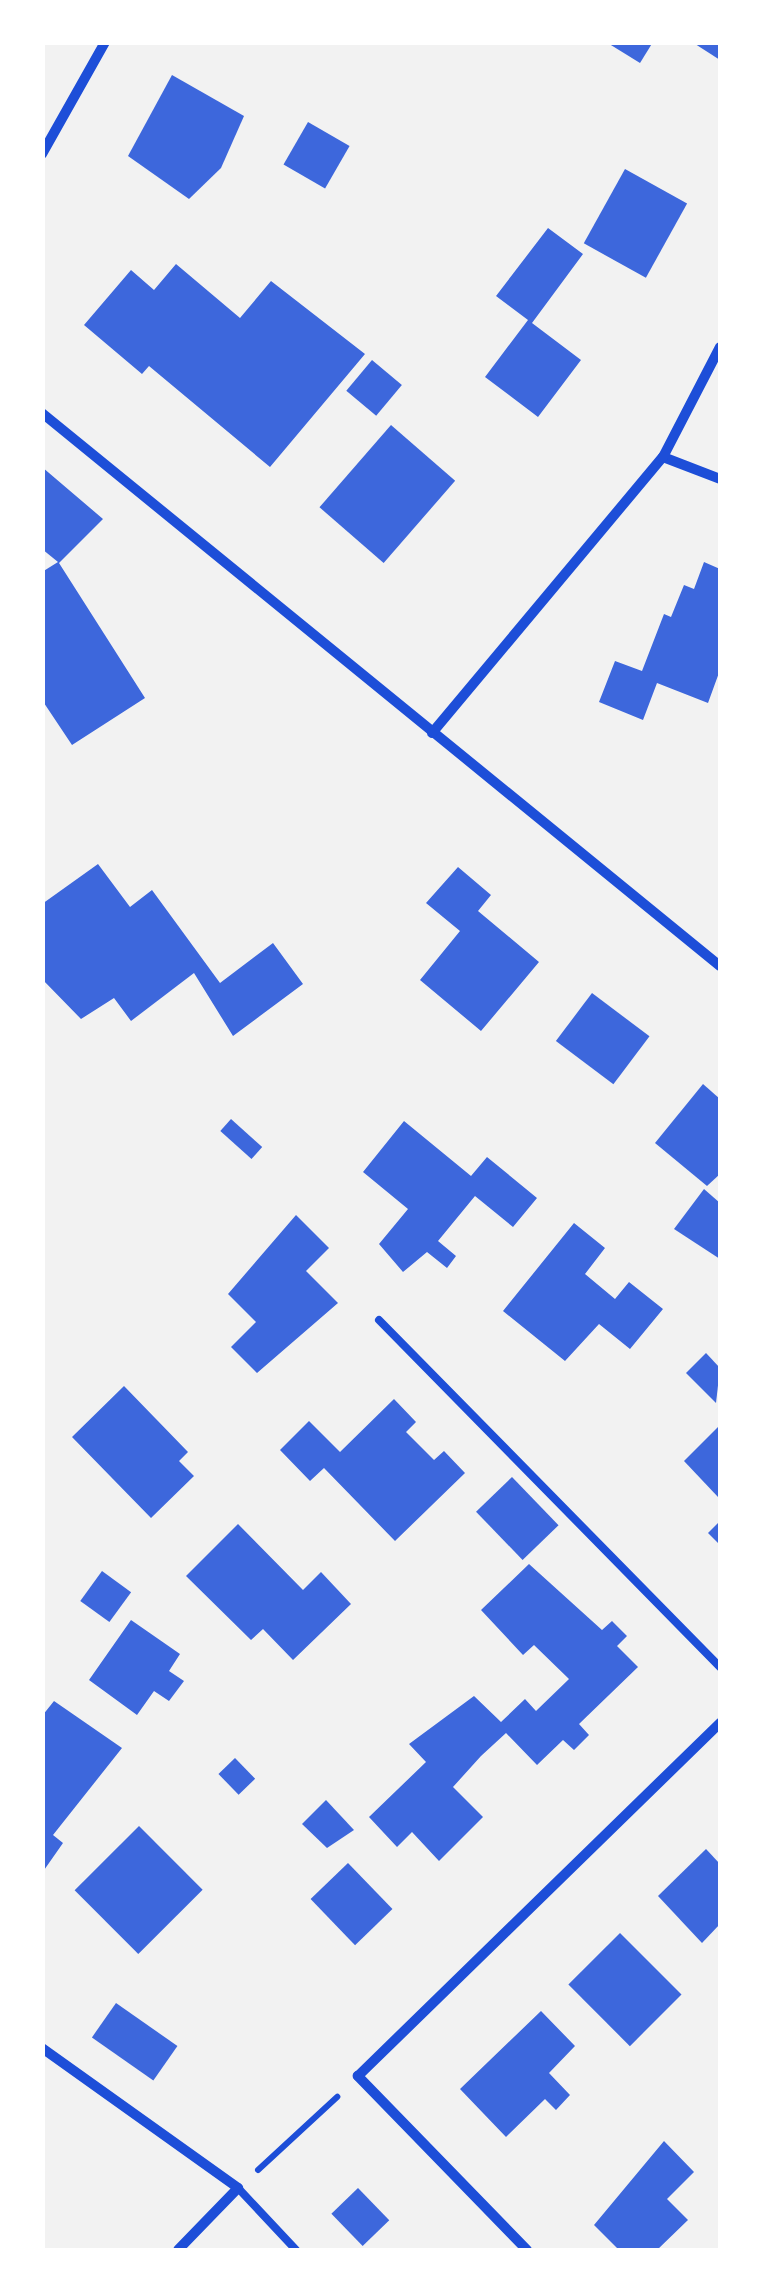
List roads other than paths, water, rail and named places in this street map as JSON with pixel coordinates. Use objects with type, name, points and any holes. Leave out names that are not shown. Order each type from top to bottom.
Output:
[{"type":"street","points":[[42,154],[106,42]]},
{"type":"street","points":[[432,733],[663,457],[720,347]]},
{"type":"street","points":[[42,412],[720,966]]},
{"type":"street","points":[[663,457],[720,479]]},
{"type":"street","points":[[527,2250],[358,2076],[720,1723]]},
{"type":"street","points":[[42,2048],[238,2188],[178,2250]]},
{"type":"lane","points":[[379,1320],[720,1667]]},
{"type":"lane","points":[[238,2188],[296,2250]]}]
